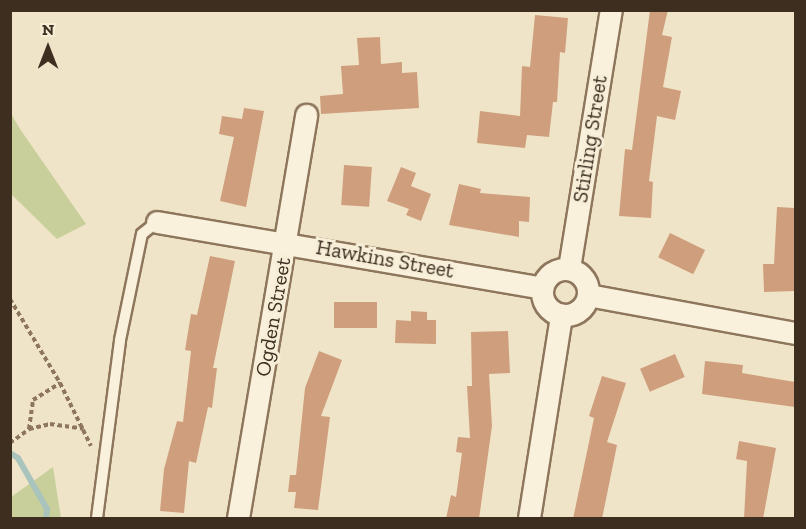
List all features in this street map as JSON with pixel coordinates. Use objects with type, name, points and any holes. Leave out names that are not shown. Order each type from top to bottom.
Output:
[{"type":"street","name":"Stirling Street","points":[[569,268],[611,10]]},
{"type":"street","name":"Ogden Street","points":[[238,519],[306,116]]},
{"type":"street","name":"Hawkins Street","points":[[157,222],[286,242],[542,288]]},
{"type":"street","points":[[569,268],[582,275],[588,295],[576,312],[561,315],[544,302],[542,288],[549,275],[569,268]]},
{"type":"street","points":[[588,295],[795,333]]},
{"type":"street","points":[[529,519],[561,315]]},
{"type":"lane","points":[[98,519],[106,472],[120,340],[141,234],[157,222]]},
{"type":"path","points":[[10,300],[60,383],[106,472]]},
{"type":"path","points":[[29,429],[33,400],[60,383]]},
{"type":"path","points":[[10,443],[29,429],[50,424],[84,429]]},
{"type":"green space","points":[[10,112],[86,224],[57,239],[11,194]]},
{"type":"green space","points":[[53,467],[61,518],[11,518],[11,497]]},
{"type":"building","points":[[650,10],[668,10],[662,35],[672,37],[663,87],[681,91],[675,120],[657,116],[649,181],[653,182],[651,218],[619,216],[625,149],[632,150]]},
{"type":"building","points":[[535,15],[568,18],[565,53],[560,52],[557,102],[553,102],[549,137],[527,135],[525,148],[477,143],[480,111],[520,116],[522,66],[530,67]]},
{"type":"building","points":[[380,37],[381,64],[402,62],[402,73],[417,72],[419,108],[321,114],[320,96],[343,94],[341,66],[359,65],[357,38]]},
{"type":"building","points":[[244,108],[264,111],[246,207],[220,201],[234,137],[219,134],[222,116],[242,119]]},
{"type":"building","points":[[344,165],[372,167],[369,207],[341,205]]},
{"type":"building","points":[[401,167],[416,173],[411,186],[431,194],[421,221],[406,215],[409,209],[387,201]]},
{"type":"building","points":[[459,184],[481,189],[480,193],[530,197],[529,222],[519,221],[519,237],[449,225]]},
{"type":"building","points":[[777,207],[795,208],[795,291],[764,292],[763,264],[774,264]]},
{"type":"building","points":[[670,233],[705,250],[693,274],[658,257]]},
{"type":"building","points":[[210,256],[235,261],[213,368],[217,368],[212,408],[208,407],[196,463],[189,461],[184,513],[160,511],[164,469],[177,421],[183,422],[191,351],[185,350],[191,314],[197,315]]},
{"type":"building","points":[[334,302],[377,302],[377,328],[334,328]]},
{"type":"building","points":[[411,311],[427,312],[427,320],[436,320],[436,344],[395,343],[396,320],[411,321]]},
{"type":"building","points":[[508,331],[510,373],[489,374],[492,426],[479,519],[446,519],[451,495],[456,497],[462,453],[456,452],[458,437],[470,438],[467,386],[472,386],[471,332]]},
{"type":"building","points":[[319,351],[342,360],[321,416],[330,417],[318,510],[294,508],[296,492],[288,492],[290,475],[296,475],[305,388]]},
{"type":"building","points":[[675,354],[685,377],[650,392],[640,369]]},
{"type":"building","points":[[705,361],[743,365],[742,373],[795,382],[795,407],[702,394]]},
{"type":"building","points":[[602,376],[626,383],[607,442],[617,445],[602,519],[573,519],[594,418],[589,416]]},
{"type":"building","points":[[739,441],[776,448],[763,519],[744,519],[747,461],[736,459]]},
{"type":"waterway","points":[[10,453],[18,458],[47,509],[46,518]]}]
